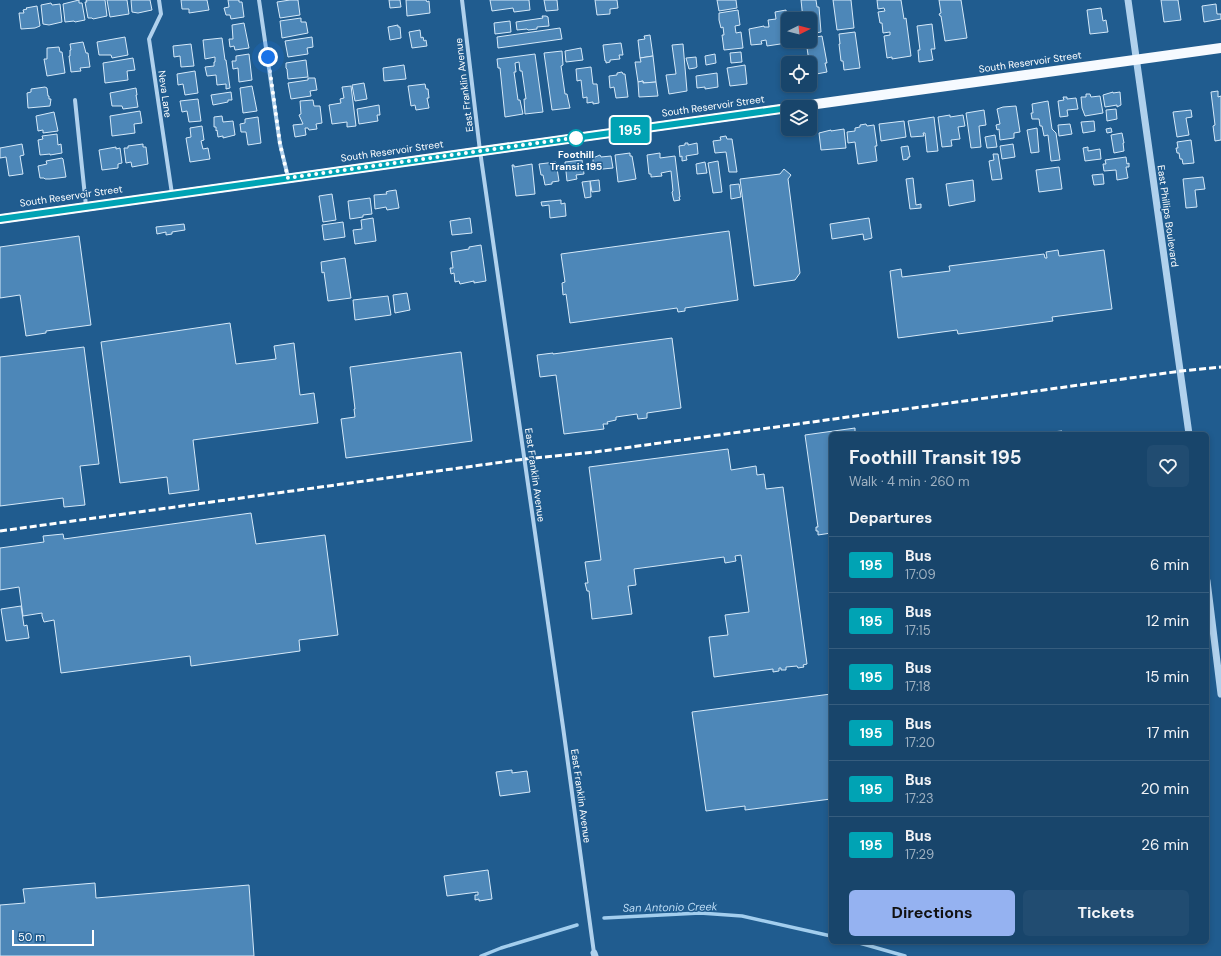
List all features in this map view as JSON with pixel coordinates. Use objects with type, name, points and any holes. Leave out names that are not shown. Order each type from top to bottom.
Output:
[{"type":"main road","name":"South Reservoir Street","points":[[817,104],[1221,48]]},
{"type":"main road","name":"South Reservoir Street","points":[[0,218],[781,109]]},
{"type":"street","name":"Neva Lane","points":[[159,0],[161,14],[149,40],[172,194]]},
{"type":"street","points":[[259,0],[280,144],[288,178]]},
{"type":"street","name":"East Franklin Avenue","points":[[462,0],[480,151],[595,954]]},
{"type":"street","name":"East Phillips Boulevard","points":[[1128,0],[1189,432]]},
{"type":"street","points":[[75,100],[86,206]]},
{"type":"street","points":[[1209,597],[1221,694]]},
{"type":"building","points":[[79,0],[79,3],[82,3],[85,20],[65,22],[63,4]]},
{"type":"building","points":[[86,0],[105,0],[107,16],[93,19],[88,18],[85,2],[87,2]]},
{"type":"building","points":[[107,0],[127,0],[129,14],[110,17]]},
{"type":"building","points":[[131,0],[150,0],[152,10],[138,13],[132,12]]},
{"type":"building","points":[[181,0],[207,0],[209,10],[189,13],[189,9],[182,9]]},
{"type":"building","points":[[228,0],[239,0],[239,2],[242,2],[244,17],[231,19],[230,15],[226,15],[224,8],[229,7]]},
{"type":"building","points":[[298,0],[300,15],[280,18],[277,2]]},
{"type":"building","points":[[389,0],[400,0],[401,7],[390,8]]},
{"type":"building","points":[[406,0],[429,1],[430,13],[407,16]]},
{"type":"building","points":[[490,0],[529,0],[530,10],[514,12],[513,8],[492,11]]},
{"type":"building","points":[[544,0],[557,0],[558,10],[546,11]]},
{"type":"building","points":[[595,0],[617,0],[618,8],[610,9],[610,14],[597,15]]},
{"type":"building","points":[[717,0],[736,0],[737,8],[719,11]]},
{"type":"building","points":[[801,0],[816,0],[817,7],[819,7],[821,32],[817,33],[817,12],[802,12]]},
{"type":"building","points":[[833,0],[851,0],[854,28],[837,30]]},
{"type":"building","points":[[877,0],[901,0],[904,19],[906,18],[911,56],[892,59],[892,57],[887,58],[884,36],[890,35],[890,32],[883,33],[882,23],[880,23],[878,12],[885,11],[884,8],[878,9]]},
{"type":"building","points":[[939,0],[961,0],[967,38],[945,41],[941,16],[939,14],[941,13]]},
{"type":"building","points":[[1161,0],[1178,0],[1181,20],[1164,22]]},
{"type":"building","points":[[51,3],[52,5],[60,4],[62,22],[49,25],[43,24],[41,5]]},
{"type":"building","points":[[1216,4],[1217,14],[1221,14],[1221,19],[1204,22],[1202,6]]},
{"type":"building","points":[[37,6],[40,26],[21,29],[19,13],[24,13],[23,10],[27,9],[26,8]]},
{"type":"building","points":[[1101,8],[1103,21],[1106,20],[1108,32],[1090,34],[1087,10]]},
{"type":"building","points":[[738,10],[740,25],[735,26],[736,33],[741,32],[743,48],[724,50],[722,35],[724,35],[723,27],[721,28],[719,13]]},
{"type":"building","points":[[786,10],[786,12],[781,12],[781,44],[767,46],[766,40],[761,41],[762,44],[751,45],[749,29],[764,26],[769,27],[768,20],[776,19],[775,12]]},
{"type":"building","points":[[542,16],[548,17],[549,26],[537,27],[537,29],[517,30],[516,22],[543,18]]},
{"type":"building","points":[[301,18],[301,22],[306,22],[308,33],[282,38],[280,21]]},
{"type":"building","points":[[510,21],[511,32],[495,34],[494,23]]},
{"type":"building","points":[[244,23],[249,48],[235,50],[234,46],[230,47],[229,39],[233,39],[232,25]]},
{"type":"building","points":[[932,24],[935,49],[931,49],[933,60],[919,62],[918,50],[920,50],[917,26]]},
{"type":"building","points":[[398,25],[398,27],[400,27],[401,38],[390,40],[388,27]]},
{"type":"building","points":[[560,28],[562,39],[498,48],[497,37]]},
{"type":"building","points":[[420,30],[421,38],[423,37],[424,41],[426,40],[427,46],[412,48],[409,32]]},
{"type":"building","points":[[855,32],[860,68],[844,70],[843,61],[841,61],[839,34]]},
{"type":"building","points":[[650,35],[653,56],[640,58],[638,40],[645,39],[644,36]]},
{"type":"building","points":[[822,36],[827,63],[825,63],[827,72],[817,74],[817,56],[808,56],[807,48],[817,48],[817,37]]},
{"type":"building","points":[[125,37],[128,55],[112,58],[111,55],[99,55],[97,42]]},
{"type":"building","points":[[312,37],[313,47],[307,48],[308,54],[288,57],[285,41]]},
{"type":"building","points":[[222,38],[230,88],[226,89],[226,84],[217,85],[216,75],[207,76],[205,67],[214,66],[215,57],[205,59],[203,40]]},
{"type":"building","points":[[83,42],[86,53],[88,53],[90,67],[80,68],[81,71],[71,72],[69,56],[71,50],[70,44]]},
{"type":"building","points":[[621,43],[623,55],[619,55],[620,59],[610,60],[610,62],[606,63],[603,45]]},
{"type":"building","points":[[191,44],[194,66],[181,67],[180,56],[174,57],[173,46]]},
{"type":"building","points":[[683,44],[687,91],[669,94],[666,75],[676,74],[672,45]]},
{"type":"building","points":[[59,47],[60,52],[62,52],[65,73],[47,76],[44,59],[47,59],[47,48]]},
{"type":"building","points":[[581,48],[583,60],[566,62],[565,51]]},
{"type":"building","points":[[562,51],[563,65],[561,66],[565,94],[567,94],[570,108],[552,110],[544,53]]},
{"type":"building","points":[[741,52],[742,62],[731,63],[730,53]]},
{"type":"building","points":[[249,54],[252,80],[239,82],[238,68],[233,69],[232,61],[236,61],[236,56]]},
{"type":"building","points":[[535,54],[543,112],[525,114],[524,99],[526,99],[522,71],[520,71],[519,62],[515,63],[516,72],[514,72],[518,100],[520,100],[523,114],[505,117],[500,68],[498,68],[497,59]]},
{"type":"building","points":[[715,54],[716,63],[706,65],[705,56]]},
{"type":"building","points":[[653,56],[656,82],[638,82],[635,62],[641,62],[640,58]]},
{"type":"building","points":[[696,57],[697,67],[689,69],[686,58]]},
{"type":"building","points":[[133,58],[135,70],[127,71],[128,80],[105,83],[103,63]]},
{"type":"building","points":[[306,60],[308,77],[288,79],[286,63]]},
{"type":"building","points":[[404,65],[406,79],[384,81],[383,68]]},
{"type":"building","points":[[745,65],[747,84],[730,86],[727,68]]},
{"type":"building","points":[[591,67],[593,84],[597,84],[599,103],[593,104],[593,102],[587,103],[587,97],[583,98],[581,80],[577,81],[576,69]]},
{"type":"building","points":[[195,71],[198,93],[185,95],[183,84],[178,85],[177,74]]},
{"type":"building","points":[[622,72],[625,74],[628,97],[616,98],[614,87],[610,88],[609,76],[617,75],[617,73]]},
{"type":"building","points":[[717,73],[718,87],[705,89],[705,87],[697,88],[696,76]]},
{"type":"building","points":[[308,78],[315,78],[317,90],[310,91],[311,96],[291,99],[288,83],[308,80]]},
{"type":"building","points":[[643,81],[643,83],[656,82],[658,96],[639,97],[638,82]]},
{"type":"building","points":[[364,83],[367,99],[355,101],[352,85]]},
{"type":"building","points":[[425,84],[426,89],[428,89],[429,98],[427,98],[429,108],[416,110],[415,105],[411,106],[408,86]]},
{"type":"building","points":[[252,86],[257,111],[243,113],[240,88]]},
{"type":"building","points":[[351,86],[356,126],[347,127],[347,122],[332,124],[329,105],[341,103],[340,99],[344,98],[342,87]]},
{"type":"building","points":[[47,88],[49,99],[51,99],[50,106],[28,108],[27,93],[31,92],[31,89]]},
{"type":"building","points":[[136,88],[138,107],[123,109],[122,106],[112,106],[110,93]]},
{"type":"building","points":[[1218,91],[1218,97],[1221,96],[1221,140],[1215,141],[1213,126],[1215,125],[1211,92]]},
{"type":"building","points":[[231,92],[232,100],[213,105],[211,95]]},
{"type":"building","points":[[1113,92],[1120,92],[1121,105],[1117,107],[1117,105],[1105,107],[1103,95]]},
{"type":"building","points":[[1086,94],[1090,94],[1091,97],[1100,96],[1103,113],[1085,116],[1082,108],[1081,97],[1086,97]]},
{"type":"building","points":[[1063,97],[1067,97],[1067,99],[1076,98],[1078,109],[1067,110],[1068,116],[1060,117],[1058,101],[1064,100]]},
{"type":"building","points":[[198,99],[201,121],[189,122],[187,111],[182,112],[180,101]]},
{"type":"building","points":[[313,100],[314,106],[320,106],[322,123],[316,124],[317,129],[309,130],[308,128],[305,128],[306,135],[295,137],[293,125],[303,124],[299,115],[301,114],[300,101]]},
{"type":"building","points":[[1048,101],[1052,129],[1056,133],[1060,160],[1051,161],[1048,135],[1044,136],[1039,119],[1032,119],[1032,104]]},
{"type":"building","points":[[379,105],[380,115],[377,115],[378,121],[359,124],[357,109]]},
{"type":"building","points":[[1016,106],[1020,132],[1014,133],[1014,138],[1000,140],[999,129],[997,130],[996,125],[1000,124],[997,109]]},
{"type":"building","points":[[1116,109],[1117,119],[1107,121],[1106,110]]},
{"type":"building","points":[[984,110],[986,125],[979,126],[981,147],[971,148],[966,113]]},
{"type":"building","points":[[1191,110],[1192,117],[1186,118],[1189,135],[1177,137],[1173,112]]},
{"type":"building","points":[[140,111],[142,123],[134,124],[135,133],[112,136],[110,116]]},
{"type":"building","points":[[54,112],[58,131],[43,133],[43,130],[38,131],[36,116]]},
{"type":"building","points":[[950,115],[950,117],[963,115],[965,126],[958,127],[960,139],[951,140],[952,146],[942,147],[938,117]]},
{"type":"building","points":[[222,116],[223,122],[233,121],[235,135],[223,138],[223,136],[218,137],[216,127],[214,127],[214,117]]},
{"type":"building","points":[[258,117],[261,143],[248,145],[246,132],[241,132],[240,124],[245,123],[245,119]]},
{"type":"building","points":[[934,117],[938,151],[927,152],[925,133],[923,133],[924,136],[911,137],[908,121]]},
{"type":"building","points":[[904,121],[906,137],[881,141],[879,124]]},
{"type":"building","points":[[1094,121],[1095,131],[1083,133],[1081,122]]},
{"type":"building","points":[[866,124],[867,126],[874,125],[877,146],[875,146],[877,161],[858,164],[855,142],[848,143],[847,132],[855,131],[855,128]]},
{"type":"building","points":[[1070,124],[1072,134],[1059,136],[1058,125]]},
{"type":"building","points":[[202,126],[204,140],[201,141],[203,149],[208,148],[210,159],[190,162],[186,138],[191,137],[190,128]]},
{"type":"building","points":[[1037,128],[1039,152],[1031,153],[1027,130]]},
{"type":"building","points":[[1111,128],[1112,132],[1107,133],[1106,129]]},
{"type":"building","points":[[844,129],[846,148],[821,150],[819,133]]},
{"type":"building","points":[[1122,133],[1124,151],[1114,153],[1111,135]]},
{"type":"building","points":[[57,134],[58,145],[61,144],[62,153],[40,155],[38,140],[43,139],[42,136]]},
{"type":"building","points":[[995,135],[997,147],[987,148],[985,137]]},
{"type":"building","points":[[726,136],[727,139],[732,139],[737,172],[729,172],[726,152],[715,153],[713,141],[721,140],[720,137]]},
{"type":"building","points":[[1191,140],[1194,163],[1183,164],[1179,153],[1177,153],[1177,142]]},
{"type":"building","points":[[685,143],[688,143],[688,145],[697,143],[698,154],[686,156],[687,160],[682,161],[679,146],[685,145]]},
{"type":"building","points":[[22,144],[24,155],[20,156],[23,174],[9,176],[6,157],[0,158],[0,148]]},
{"type":"building","points":[[143,144],[143,147],[146,147],[148,164],[132,167],[131,162],[126,163],[124,148]]},
{"type":"building","points":[[1013,144],[1015,157],[1002,159],[1000,146]]},
{"type":"building","points":[[908,146],[910,157],[903,160],[901,147]]},
{"type":"building","points":[[116,147],[116,149],[120,148],[122,163],[118,164],[118,168],[102,170],[99,150]]},
{"type":"building","points":[[1088,147],[1088,151],[1100,149],[1101,159],[1085,161],[1083,148]]},
{"type":"building","points":[[630,153],[630,156],[632,156],[636,179],[618,182],[615,155]]},
{"type":"building","points":[[660,153],[660,158],[675,156],[680,200],[674,201],[671,171],[661,173],[662,176],[651,177],[651,174],[649,174],[647,155]]},
{"type":"building","points":[[993,154],[998,154],[1002,179],[992,180],[989,161],[994,160]]},
{"type":"building","points":[[600,155],[601,157],[611,156],[613,168],[593,170],[593,158]]},
{"type":"building","points":[[1126,157],[1127,164],[1129,163],[1129,167],[1126,167],[1128,178],[1117,180],[1116,170],[1104,171],[1103,164],[1106,164],[1105,160]]},
{"type":"building","points":[[62,158],[66,177],[50,179],[40,178],[38,166],[47,164],[46,161]]},
{"type":"building","points":[[582,160],[584,174],[576,175],[577,179],[567,181],[565,162]]},
{"type":"building","points":[[718,161],[722,192],[713,193],[708,163]]},
{"type":"building","points":[[556,162],[559,181],[545,185],[539,164]]},
{"type":"building","points":[[705,162],[707,173],[697,174],[696,164]]},
{"type":"building","points":[[532,164],[535,194],[516,196],[512,165],[514,165],[514,167]]},
{"type":"building","points":[[1059,167],[1062,189],[1039,192],[1036,170]]},
{"type":"building","points":[[784,169],[791,175],[788,179],[800,273],[795,280],[754,286],[740,179],[780,174]]},
{"type":"building","points":[[1103,174],[1104,184],[1094,185],[1092,175]]},
{"type":"building","points":[[1203,177],[1205,189],[1195,190],[1197,207],[1186,208],[1183,179]]},
{"type":"building","points":[[913,178],[916,205],[921,204],[921,208],[910,209],[906,179]]},
{"type":"building","points":[[599,180],[600,191],[592,192],[590,181]]},
{"type":"building","points":[[973,180],[975,201],[949,206],[946,184]]},
{"type":"building","points":[[590,181],[591,197],[585,198],[582,182]]},
{"type":"building","points":[[739,184],[741,197],[731,199],[730,185]]},
{"type":"building","points":[[396,190],[399,208],[387,210],[386,207],[375,209],[374,195],[387,194],[386,192]]},
{"type":"building","points":[[332,194],[336,220],[323,222],[319,196]]},
{"type":"building","points":[[370,198],[372,214],[350,219],[348,201]]},
{"type":"building","points":[[561,200],[561,204],[565,203],[566,216],[550,218],[549,205],[542,206],[541,202]]},
{"type":"building","points":[[373,218],[376,241],[355,244],[353,230],[362,229],[361,220]]},
{"type":"building","points":[[470,218],[472,233],[452,235],[450,221]]},
{"type":"building","points":[[869,218],[872,238],[864,240],[863,234],[832,239],[830,224]]},
{"type":"building","points":[[343,222],[345,237],[324,240],[322,225]]},
{"type":"building","points":[[184,224],[185,230],[172,232],[172,234],[166,235],[166,232],[157,234],[156,227]]},
{"type":"building","points":[[729,231],[738,300],[685,308],[685,311],[678,312],[677,308],[570,323],[566,294],[563,295],[562,283],[565,282],[561,254]]},
{"type":"building","points":[[79,236],[91,325],[46,331],[46,333],[26,336],[20,295],[0,298],[0,247]]},
{"type":"building","points":[[481,245],[486,281],[474,283],[474,281],[460,284],[459,281],[455,282],[454,273],[451,274],[450,268],[453,268],[451,252]]},
{"type":"building","points":[[1058,250],[1059,256],[1104,250],[1112,309],[1052,317],[1053,321],[958,334],[957,330],[898,338],[890,271],[901,269],[902,277],[950,271],[949,266],[1044,254],[1045,258],[1047,258],[1046,252]]},
{"type":"building","points":[[345,258],[351,298],[328,301],[321,262]]},
{"type":"building","points":[[407,293],[410,310],[395,313],[393,295]]},
{"type":"building","points":[[388,296],[391,315],[355,320],[353,300]]},
{"type":"building","points":[[230,323],[236,364],[276,359],[274,346],[294,343],[300,395],[314,393],[318,423],[193,440],[199,490],[169,494],[167,477],[120,483],[101,342]]},
{"type":"building","points":[[672,338],[681,408],[647,413],[647,418],[638,419],[637,414],[616,417],[616,420],[607,422],[608,424],[603,424],[604,429],[564,434],[556,375],[540,377],[537,355]]},
{"type":"building","points":[[84,347],[99,464],[80,466],[85,505],[64,507],[63,498],[0,506],[0,357]]},
{"type":"building","points":[[461,352],[472,441],[346,458],[341,419],[355,417],[350,367]]},
{"type":"building","points":[[855,428],[855,432],[829,432],[829,533],[818,535],[818,531],[816,531],[816,527],[818,527],[805,435]]},
{"type":"building","points":[[728,449],[731,470],[756,466],[757,475],[764,474],[766,489],[783,487],[807,664],[803,665],[804,667],[786,667],[786,670],[781,670],[781,668],[779,668],[779,671],[773,672],[773,669],[714,677],[709,637],[728,635],[725,615],[749,612],[741,555],[735,556],[736,561],[725,563],[724,557],[634,569],[636,585],[628,586],[632,614],[592,619],[589,591],[587,591],[585,583],[588,583],[585,562],[601,560],[589,467]]},
{"type":"building","points":[[251,513],[256,544],[325,535],[338,635],[299,640],[300,651],[191,666],[190,656],[61,673],[54,620],[44,622],[42,613],[23,616],[19,587],[0,590],[0,548],[44,542],[43,536],[63,534],[64,539]]},
{"type":"building","points":[[21,606],[24,626],[27,625],[29,638],[6,641],[1,609]]},
{"type":"building","points":[[829,694],[829,799],[745,810],[745,806],[706,811],[692,712]]},
{"type":"building","points":[[512,770],[512,773],[527,771],[530,792],[500,796],[496,772]]},
{"type":"building","points":[[488,870],[492,899],[479,901],[479,899],[475,900],[475,895],[478,895],[478,892],[447,896],[444,876]]},
{"type":"building","points":[[95,883],[96,898],[249,885],[254,956],[0,956],[0,905],[25,903],[23,889]]},
{"type":"waterway","name":"San Antonio Creek","points":[[604,918],[700,913],[742,916],[829,936]]},
{"type":"waterway","name":"San Antonio Creek","points":[[481,956],[501,948],[577,925]]},
{"type":"waterway","name":"San Antonio Creek","points":[[863,944],[905,956]]},
{"type":"railway","points":[[0,531],[525,459],[595,452],[1181,371],[1221,367]]},
{"type":"bus line","name":"195","points":[[0,219],[781,109]]},
{"type":"place","name":"Foothill Transit 195","points":[[576,138]]},
{"type":"route","points":[[268,57],[280,144],[288,178],[580,137],[576,138]]}]
